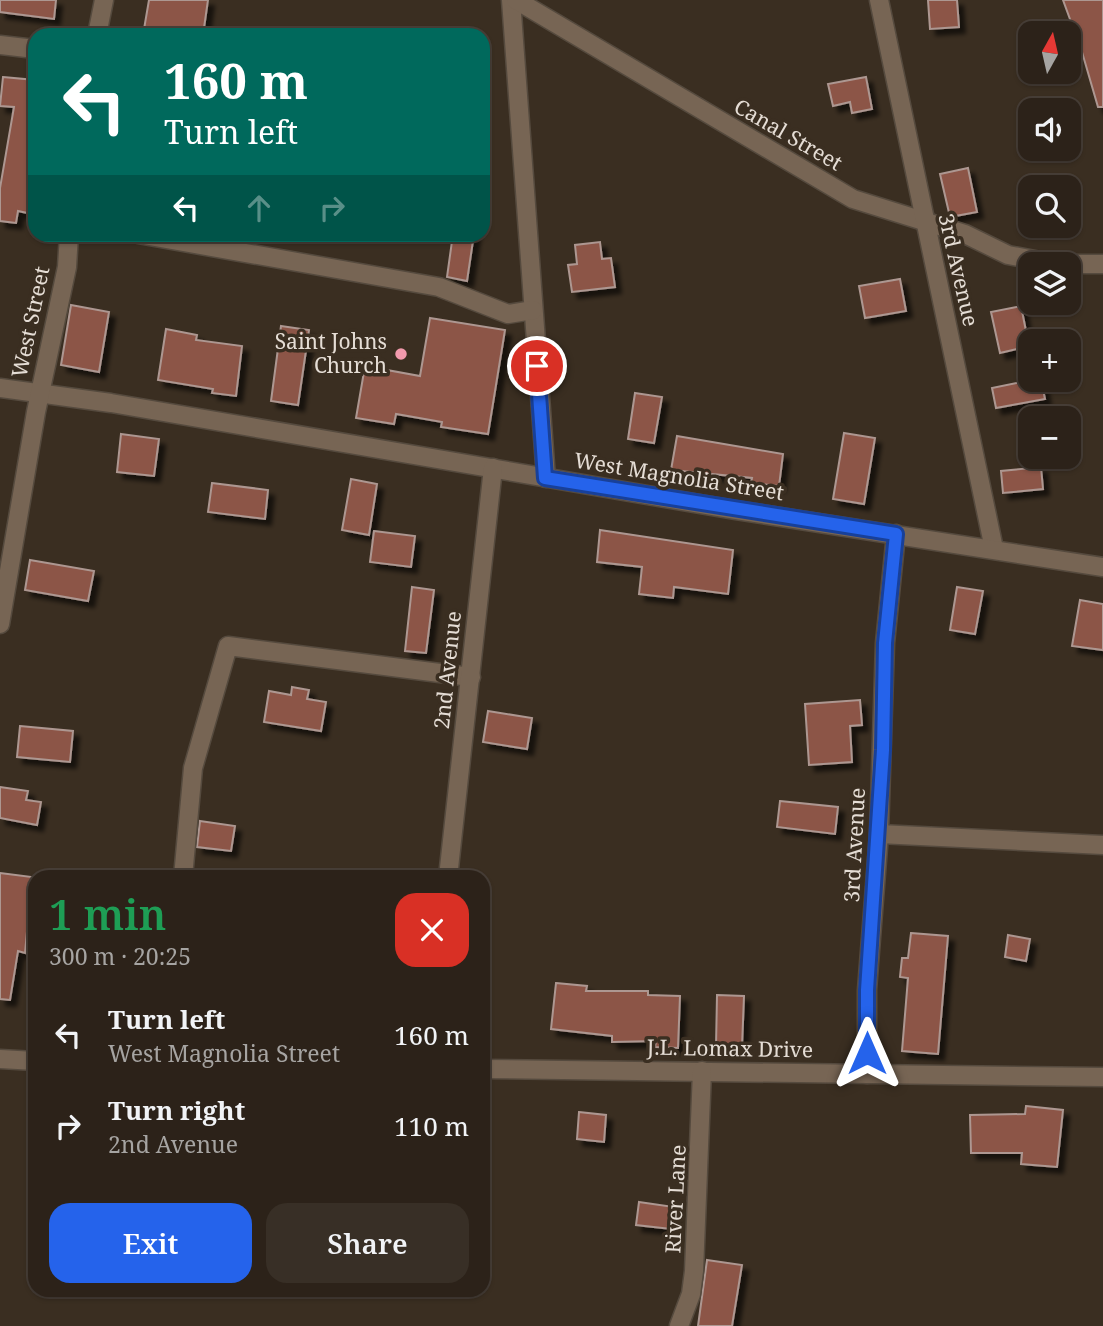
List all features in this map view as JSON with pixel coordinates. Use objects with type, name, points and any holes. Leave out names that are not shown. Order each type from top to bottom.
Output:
[{"type":"street","points":[[98,28],[104,0]]},
{"type":"street","points":[[513,0],[545,478]]},
{"type":"street","name":"Canal Street","points":[[513,0],[853,199],[965,234],[1008,255],[1018,257]]},
{"type":"street","name":"3rd Avenue","points":[[879,0],[994,549]]},
{"type":"street","points":[[0,44],[28,48]]},
{"type":"street","name":"West Street","points":[[0,624],[40,394],[67,267],[69,242]]},
{"type":"street","points":[[185,242],[414,281],[469,297],[508,314],[533,310]]},
{"type":"street","points":[[1081,264],[1103,264]]},
{"type":"street","name":"West Magnolia Street","points":[[0,388],[111,403],[545,478],[1103,567]]},
{"type":"street","name":"2nd Avenue","points":[[449,870],[493,468]]},
{"type":"street","name":"3rd Avenue","points":[[867,1074],[867,990],[879,834],[885,643],[896,534]]},
{"type":"street","points":[[184,870],[193,768],[228,646],[471,677]]},
{"type":"street","points":[[879,834],[1103,845]]},
{"type":"street","points":[[0,1059],[28,1061]]},
{"type":"street","name":"J.L. Lomax Drive","points":[[490,1069],[1103,1077]]},
{"type":"street","name":"River Lane","points":[[679,1326],[691,1294],[694,1271],[702,1072]]},
{"type":"building","points":[[0,0],[56,0],[54,19],[0,12]]},
{"type":"building","points":[[149,0],[208,0],[204,28],[144,28]]},
{"type":"building","points":[[928,0],[957,0],[959,27],[930,29]]},
{"type":"building","points":[[1063,0],[1103,0],[1103,107],[1098,107],[1082,52],[1082,21],[1071,21]]},
{"type":"building","points":[[3,77],[28,79],[28,213],[18,211],[16,223],[0,221],[0,188],[14,107],[0,106]]},
{"type":"building","points":[[866,77],[872,109],[852,113],[850,102],[833,106],[828,84]]},
{"type":"building","points":[[968,168],[977,212],[950,217],[940,174]]},
{"type":"building","points":[[452,242],[473,242],[467,281],[447,277]]},
{"type":"building","points":[[600,242],[602,259],[611,258],[615,287],[572,292],[568,265],[577,264],[575,245]]},
{"type":"building","points":[[900,279],[906,311],[865,318],[859,286]]},
{"type":"building","points":[[71,305],[109,312],[99,372],[61,365]]},
{"type":"building","points":[[1018,307],[1018,315],[1023,315],[1026,329],[1018,329],[1018,349],[1000,353],[991,312]]},
{"type":"building","points":[[430,318],[505,330],[488,434],[441,427],[442,422],[396,414],[394,424],[356,418],[365,366],[420,376]]},
{"type":"building","points":[[281,326],[309,330],[298,405],[271,401]]},
{"type":"building","points":[[166,329],[197,335],[196,340],[242,346],[236,396],[212,393],[213,389],[158,380]]},
{"type":"building","points":[[1018,383],[1018,392],[1044,392],[1045,399],[996,408],[992,388]]},
{"type":"building","points":[[635,393],[662,397],[654,443],[628,439]]},
{"type":"building","points":[[844,433],[875,438],[864,504],[833,499]]},
{"type":"building","points":[[121,434],[159,439],[154,476],[117,472]]},
{"type":"building","points":[[677,436],[783,454],[779,486],[751,483],[752,478],[671,470]]},
{"type":"building","points":[[1041,469],[1043,489],[1003,493],[1001,471]]},
{"type":"building","points":[[351,479],[377,484],[369,535],[342,530]]},
{"type":"building","points":[[212,483],[268,490],[265,519],[208,512]]},
{"type":"building","points":[[600,530],[733,550],[728,594],[674,587],[673,598],[639,594],[642,567],[597,562]]},
{"type":"building","points":[[374,531],[415,536],[411,567],[370,562]]},
{"type":"building","points":[[30,560],[94,571],[88,601],[25,590]]},
{"type":"building","points":[[412,587],[434,590],[426,653],[405,651]]},
{"type":"building","points":[[957,587],[983,591],[975,634],[950,630]]},
{"type":"building","points":[[1080,600],[1103,604],[1103,650],[1072,646]]},
{"type":"building","points":[[292,687],[309,690],[307,699],[326,702],[321,731],[264,722],[269,691],[291,695]]},
{"type":"building","points":[[860,700],[862,725],[850,726],[852,762],[809,765],[805,704]]},
{"type":"building","points":[[488,711],[532,718],[527,749],[483,742]]},
{"type":"building","points":[[20,726],[73,731],[70,762],[17,757]]},
{"type":"building","points":[[0,787],[28,791],[26,800],[41,802],[37,825],[0,818]]},
{"type":"building","points":[[780,801],[838,807],[835,834],[777,827]]},
{"type":"building","points":[[200,821],[235,826],[231,851],[197,847]]},
{"type":"building","points":[[0,873],[28,876],[28,920],[25,953],[18,951],[10,1000],[0,999]]},
{"type":"building","points":[[911,933],[948,936],[938,1054],[902,1051],[908,978],[900,977],[902,958],[908,958]]},
{"type":"building","points":[[1008,935],[1030,939],[1026,961],[1005,957]]},
{"type":"building","points":[[556,983],[587,986],[586,991],[648,991],[648,995],[680,996],[678,1048],[655,1047],[656,1041],[612,1042],[612,1036],[551,1029]]},
{"type":"building","points":[[717,995],[744,996],[742,1047],[716,1047]]},
{"type":"building","points":[[1026,1106],[1063,1110],[1057,1167],[1021,1164],[1022,1153],[971,1153],[970,1115],[1025,1114]]},
{"type":"building","points":[[579,1112],[606,1115],[604,1142],[577,1139]]},
{"type":"building","points":[[639,1202],[674,1207],[671,1229],[636,1225]]},
{"type":"building","points":[[707,1260],[742,1265],[732,1326],[698,1326]]},
{"type":"place","name":"Saint Johns Church","points":[[401,354]]},
{"type":"route","points":[[537,366],[545,478],[896,534],[885,643],[883,750],[867,990],[867,1053]]}]
